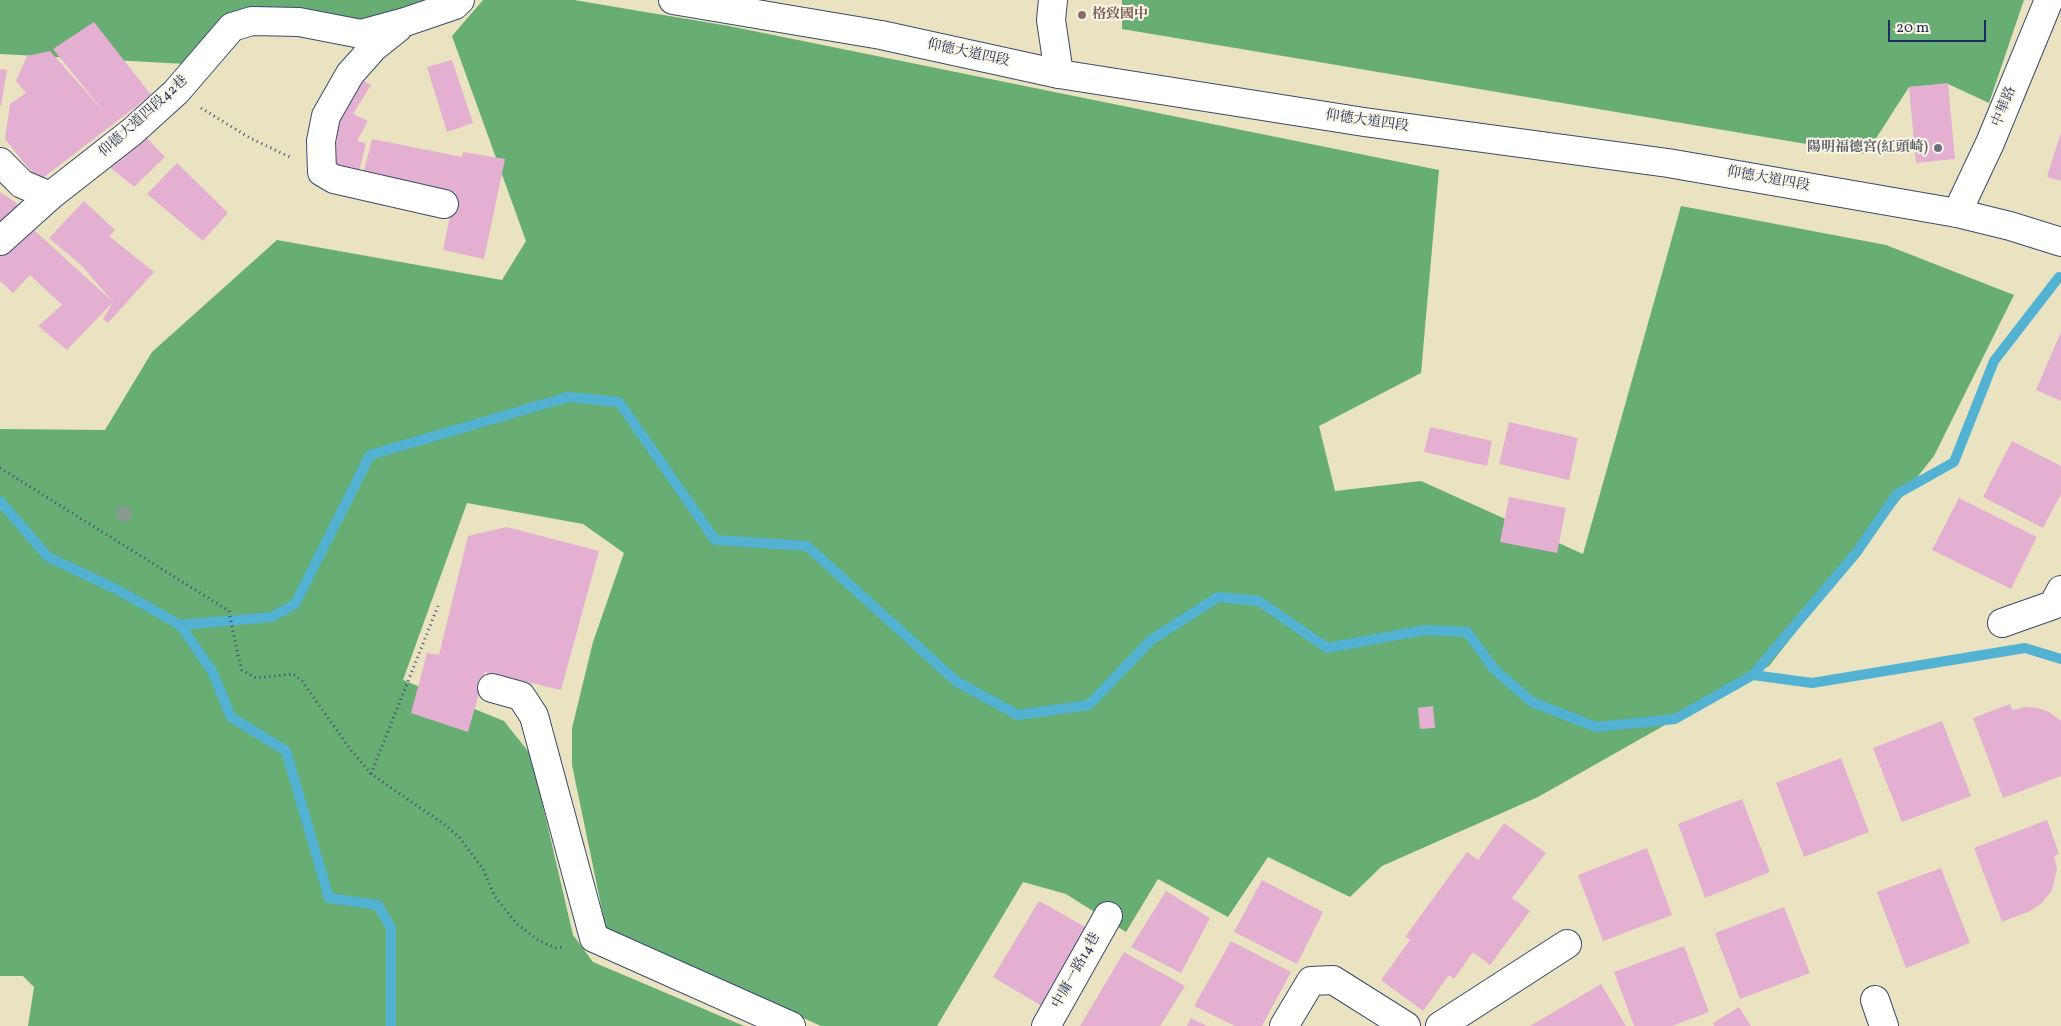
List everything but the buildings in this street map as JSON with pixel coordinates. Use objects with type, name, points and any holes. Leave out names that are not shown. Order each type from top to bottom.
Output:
[{"type":"main road","name":"仰德大道四段42巷","points":[[0,241],[50,196],[132,131],[176,92],[232,27],[252,22],[300,22],[361,34],[405,22],[455,5],[460,0]]},
{"type":"main road","name":"仰德大道四段","points":[[673,0],[882,35],[1059,74],[1364,122],[1668,163],[1957,213],[2010,226],[2061,242]]},
{"type":"main road","points":[[1053,0],[1051,20],[1059,74]]},
{"type":"main road","name":"中華路","points":[[1957,213],[1990,144],[2048,0]]},
{"type":"main road","points":[[405,22],[374,46],[350,74],[326,116],[321,141],[322,172],[334,179],[444,204]]},
{"type":"main road","points":[[0,162],[22,184],[50,196]]},
{"type":"main road","points":[[2002,623],[2053,605],[2061,590]]},
{"type":"main road","points":[[492,688],[521,696],[534,716],[594,938],[791,1026]]},
{"type":"main road","name":"中庸一路14巷","points":[[1046,1026],[1108,916]]},
{"type":"main road","points":[[1440,1026],[1568,944]]},
{"type":"main road","points":[[1284,1026],[1311,981],[1332,980],[1406,1026]]},
{"type":"main road","points":[[1875,1000],[1884,1026]]},
{"type":"path","points":[[176,92],[250,138],[322,172]]},
{"type":"path","points":[[0,468],[229,611],[242,670],[256,678],[293,674],[302,681],[351,750],[371,774],[444,824],[459,837],[483,869],[495,898],[517,924],[538,940],[556,948],[575,946],[594,938]]},
{"type":"path","points":[[371,774],[438,606]]},
{"type":"green space","points":[[0,0],[437,0],[357,23],[257,12],[225,15],[186,64],[0,54]]},
{"type":"green space","points":[[483,0],[574,0],[729,26],[1439,170],[1421,373],[1319,426],[1335,491],[1421,481],[1583,554],[1681,206],[1886,245],[2014,295],[1934,456],[1769,666],[1538,797],[1382,866],[1350,897],[1268,857],[1228,917],[1158,879],[1126,932],[1066,894],[1023,882],[937,1026],[821,1026],[606,929],[572,765],[572,728],[593,642],[624,553],[583,524],[467,503],[403,680],[504,721],[531,755],[573,935],[593,962],[744,1026],[28,1026],[34,987],[23,976],[0,976],[0,429],[105,430],[152,352],[277,240],[502,280],[526,241],[452,36]]},
{"type":"green space","points":[[1122,0],[2024,0],[1989,103],[1948,84],[1909,87],[1866,154],[1122,29]]},
{"type":"waterway","points":[[1753,675],[1856,553],[1897,494],[1954,462],[1994,361],[2059,277]]},
{"type":"waterway","points":[[0,501],[48,557],[116,589],[180,625],[272,617],[295,604],[370,455],[568,397],[619,402],[715,540],[807,546],[957,682],[1018,715],[1089,705],[1151,640],[1218,597],[1259,601],[1327,648],[1425,630],[1467,632],[1494,669],[1532,702],[1596,727],[1675,719],[1753,675],[1812,683],[2025,648],[2061,659]]},
{"type":"waterway","points":[[180,625],[212,671],[231,717],[286,751],[329,898],[378,905],[391,928],[391,1026]]},
{"type":"place","name":"格致國中","points":[[1082,15]]},
{"type":"place","name":"陽明福德宮(紅頭崎)","points":[[1938,148]]}]
